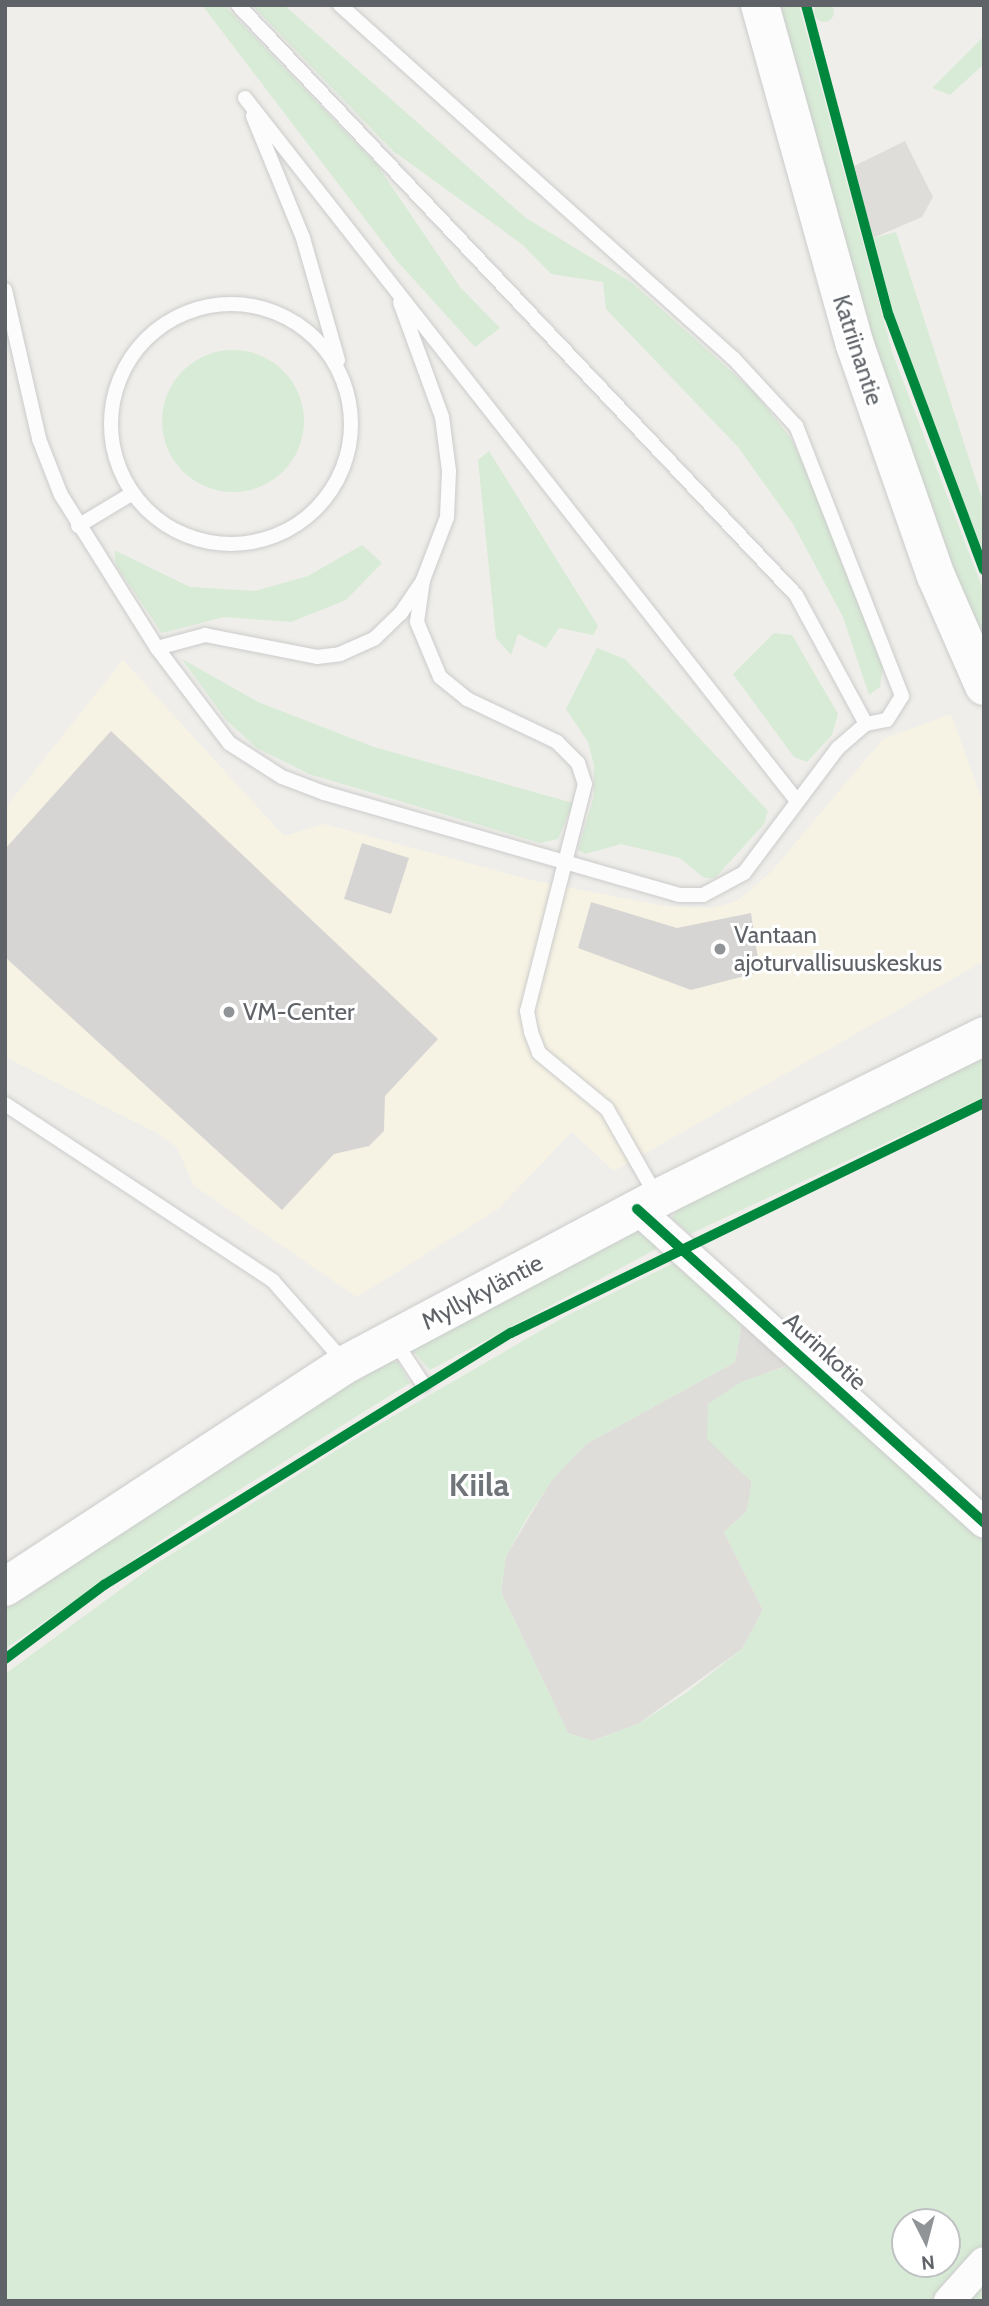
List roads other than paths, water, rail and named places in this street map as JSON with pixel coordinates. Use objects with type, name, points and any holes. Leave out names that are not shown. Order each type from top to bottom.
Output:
[{"type":"main road","name":"Katriinantie","points":[[760,5],[855,345],[936,576],[984,686]]},
{"type":"main road","name":"Myllykyläntie","points":[[5,1587],[346,1364],[648,1204],[983,1035]]},
{"type":"street","name":"Aurinkotie","points":[[648,1204],[984,1523]]},
{"type":"street","points":[[949,2301],[984,2262]]},
{"type":"lane","points":[[238,5],[796,595],[866,724]]},
{"type":"lane","points":[[5,290],[39,439],[78,526],[157,648],[222,735],[282,777],[561,864],[679,895],[703,895],[744,873],[838,748],[866,724],[896,711],[900,685],[796,426],[734,359],[340,5]]},
{"type":"lane","points":[[345,384],[310,332],[283,315],[253,305],[191,310],[139,346],[116,393],[111,434],[133,493],[152,514],[202,540],[231,544],[286,530],[330,494],[343,468],[351,440],[345,384],[303,238],[245,98],[797,801]]},
{"type":"lane","points":[[396,291],[442,417],[449,471],[447,517],[423,580],[418,622],[440,677],[467,699],[557,742],[578,764],[585,784],[561,864],[527,1011],[531,1032],[539,1053],[607,1109],[648,1204]]},
{"type":"lane","points":[[78,526],[133,493]]},
{"type":"lane","points":[[157,648],[182,639],[238,638],[317,657],[340,654],[374,639],[423,580]]},
{"type":"lane","points":[[5,1104],[273,1281],[346,1364]]},
{"type":"lane","points":[[394,1339],[424,1384]]},
{"type":"place","name":"Vantaan ajoturvallisuuskeskus","points":[[720,949]]},
{"type":"place","name":"VM-Center","points":[[229,1012]]},
{"type":"district","name":"Kiila","points":[[479,1485]]}]
